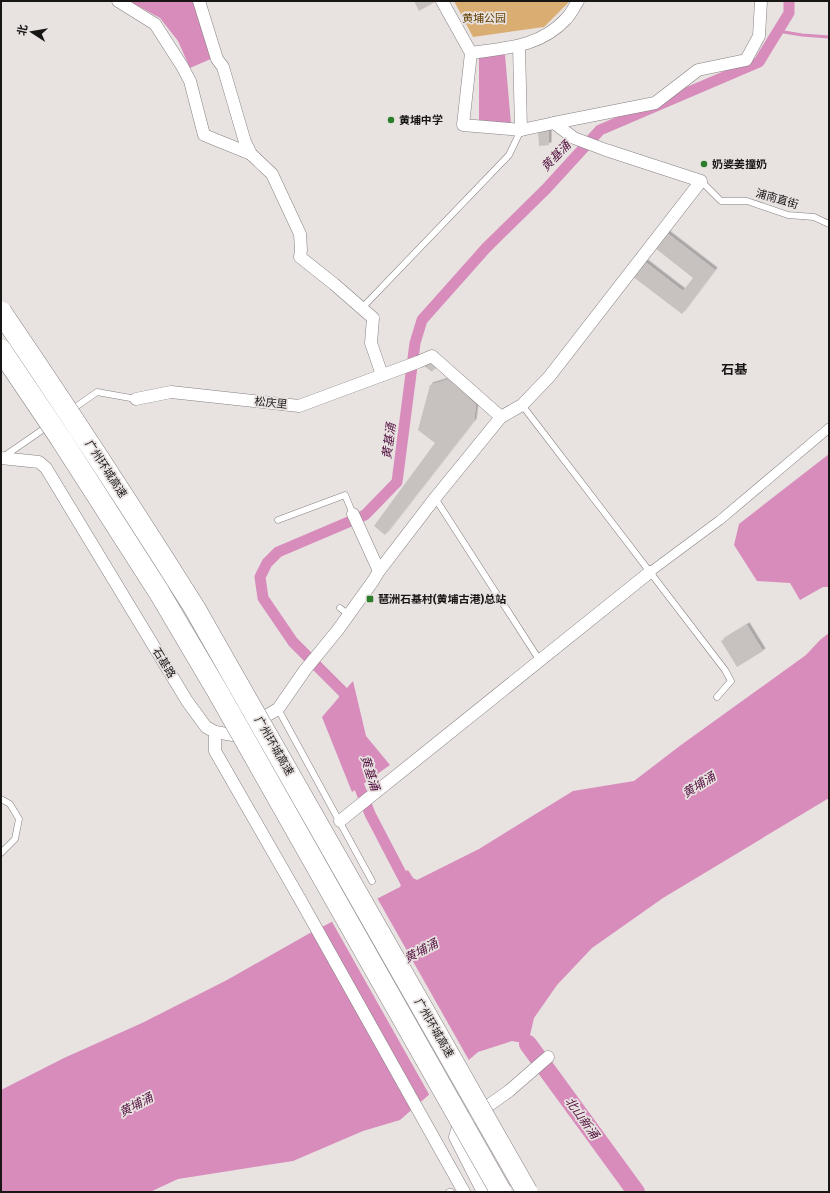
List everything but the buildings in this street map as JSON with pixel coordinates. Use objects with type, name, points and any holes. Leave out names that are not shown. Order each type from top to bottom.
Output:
[{"type":"highway","name":"广州环城高速","points":[[1,312],[72,416],[194,607],[527,1192]]},
{"type":"highway","name":"广州环城高速","points":[[1,350],[61,439],[159,592],[218,692],[501,1192]]},
{"type":"street","points":[[118,1],[155,24],[190,81],[204,135],[251,154]]},
{"type":"street","points":[[199,1],[217,59],[223,67],[245,142],[251,154],[272,174],[300,234],[300,257],[373,318],[371,343],[382,375]]},
{"type":"street","points":[[442,1],[471,53],[463,125],[521,130],[655,103],[698,70],[746,60],[759,36],[761,1]]},
{"type":"street","points":[[471,53],[519,46],[550,34],[567,19],[578,1]]},
{"type":"street","points":[[519,46],[521,130]]},
{"type":"street","points":[[464,1192],[215,751],[215,732],[233,735],[278,709],[317,654],[337,631],[344,612],[379,571],[435,498],[501,417],[522,405],[549,377],[701,181],[574,138],[554,123]]},
{"type":"street","name":"松庆里","points":[[136,399],[171,392],[299,406],[432,356],[501,417]]},
{"type":"street","points":[[340,822],[650,572],[720,520],[829,428]]},
{"type":"street","name":"石基路","points":[[1,458],[39,462],[46,468],[187,701],[206,727],[215,732]]},
{"type":"street","points":[[353,514],[379,571]]},
{"type":"street","points":[[483,1192],[455,1137],[458,1127],[509,1090],[543,1061]]},
{"type":"lane","points":[[362,308],[509,155],[521,130]]},
{"type":"lane","name":"浦南直街","points":[[701,181],[721,201],[747,201],[788,215],[814,217],[829,224]]},
{"type":"lane","points":[[65,414],[97,392],[136,399]]},
{"type":"lane","points":[[522,405],[725,670],[731,681],[717,696]]},
{"type":"lane","points":[[1,458],[58,419]]},
{"type":"lane","points":[[278,520],[345,495],[353,514]]},
{"type":"lane","points":[[435,498],[540,661]]},
{"type":"lane","points":[[278,709],[372,881]]},
{"type":"lane","points":[[1,799],[10,804],[19,819],[15,839],[1,853]]},
{"type":"green space","name":"黄埔公园","points":[[454,1],[569,1],[544,27],[473,37]]},
{"type":"water","points":[[129,1],[197,1],[213,58],[190,68],[178,41],[160,18]]},
{"type":"water","points":[[501,53],[505,55],[511,124],[479,122],[479,57]]},
{"type":"water","points":[[829,454],[829,587],[823,587],[800,600],[790,583],[757,581],[734,545],[739,524]]},
{"type":"water","name":"黄埔涌","points":[[829,633],[829,798],[663,898],[592,948],[557,985],[534,1018],[528,1044],[512,1041],[478,1052],[400,1120],[363,1131],[293,1161],[178,1179],[150,1192],[1,1192],[1,1090],[64,1058],[142,1023],[227,980],[310,933],[400,887],[402,883],[400,875],[408,870],[413,878],[417,880],[479,849],[573,791],[634,781],[681,745],[806,655]]},
{"type":"water","points":[[353,681],[366,736],[390,765],[352,792],[322,717]]},
{"type":"pier","points":[[376,896],[470,1062],[430,1096],[331,920]]},
{"type":"waterway","name":"黄基涌","points":[[346,706],[344,693],[293,642],[263,598],[260,577],[267,563],[278,552],[365,515],[397,482],[415,343],[422,320],[486,248],[546,189],[600,130],[759,62],[789,13],[789,1]]},
{"type":"waterway","points":[[778,31],[829,37]]},
{"type":"waterway","name":"黄基涌","points":[[354,773],[370,814],[408,887]]},
{"type":"waterway","name":"北山新涌","points":[[528,1044],[636,1192]]},
{"type":"place","name":"黄埔中学","points":[[391,120]]},
{"type":"place","name":"奶婆姜撞奶","points":[[704,164]]},
{"type":"place","name":"琶洲石基村(黄埔古港)总站","points":[[370,599]]},
{"type":"district","name":"石基","points":[[734,369]]}]
